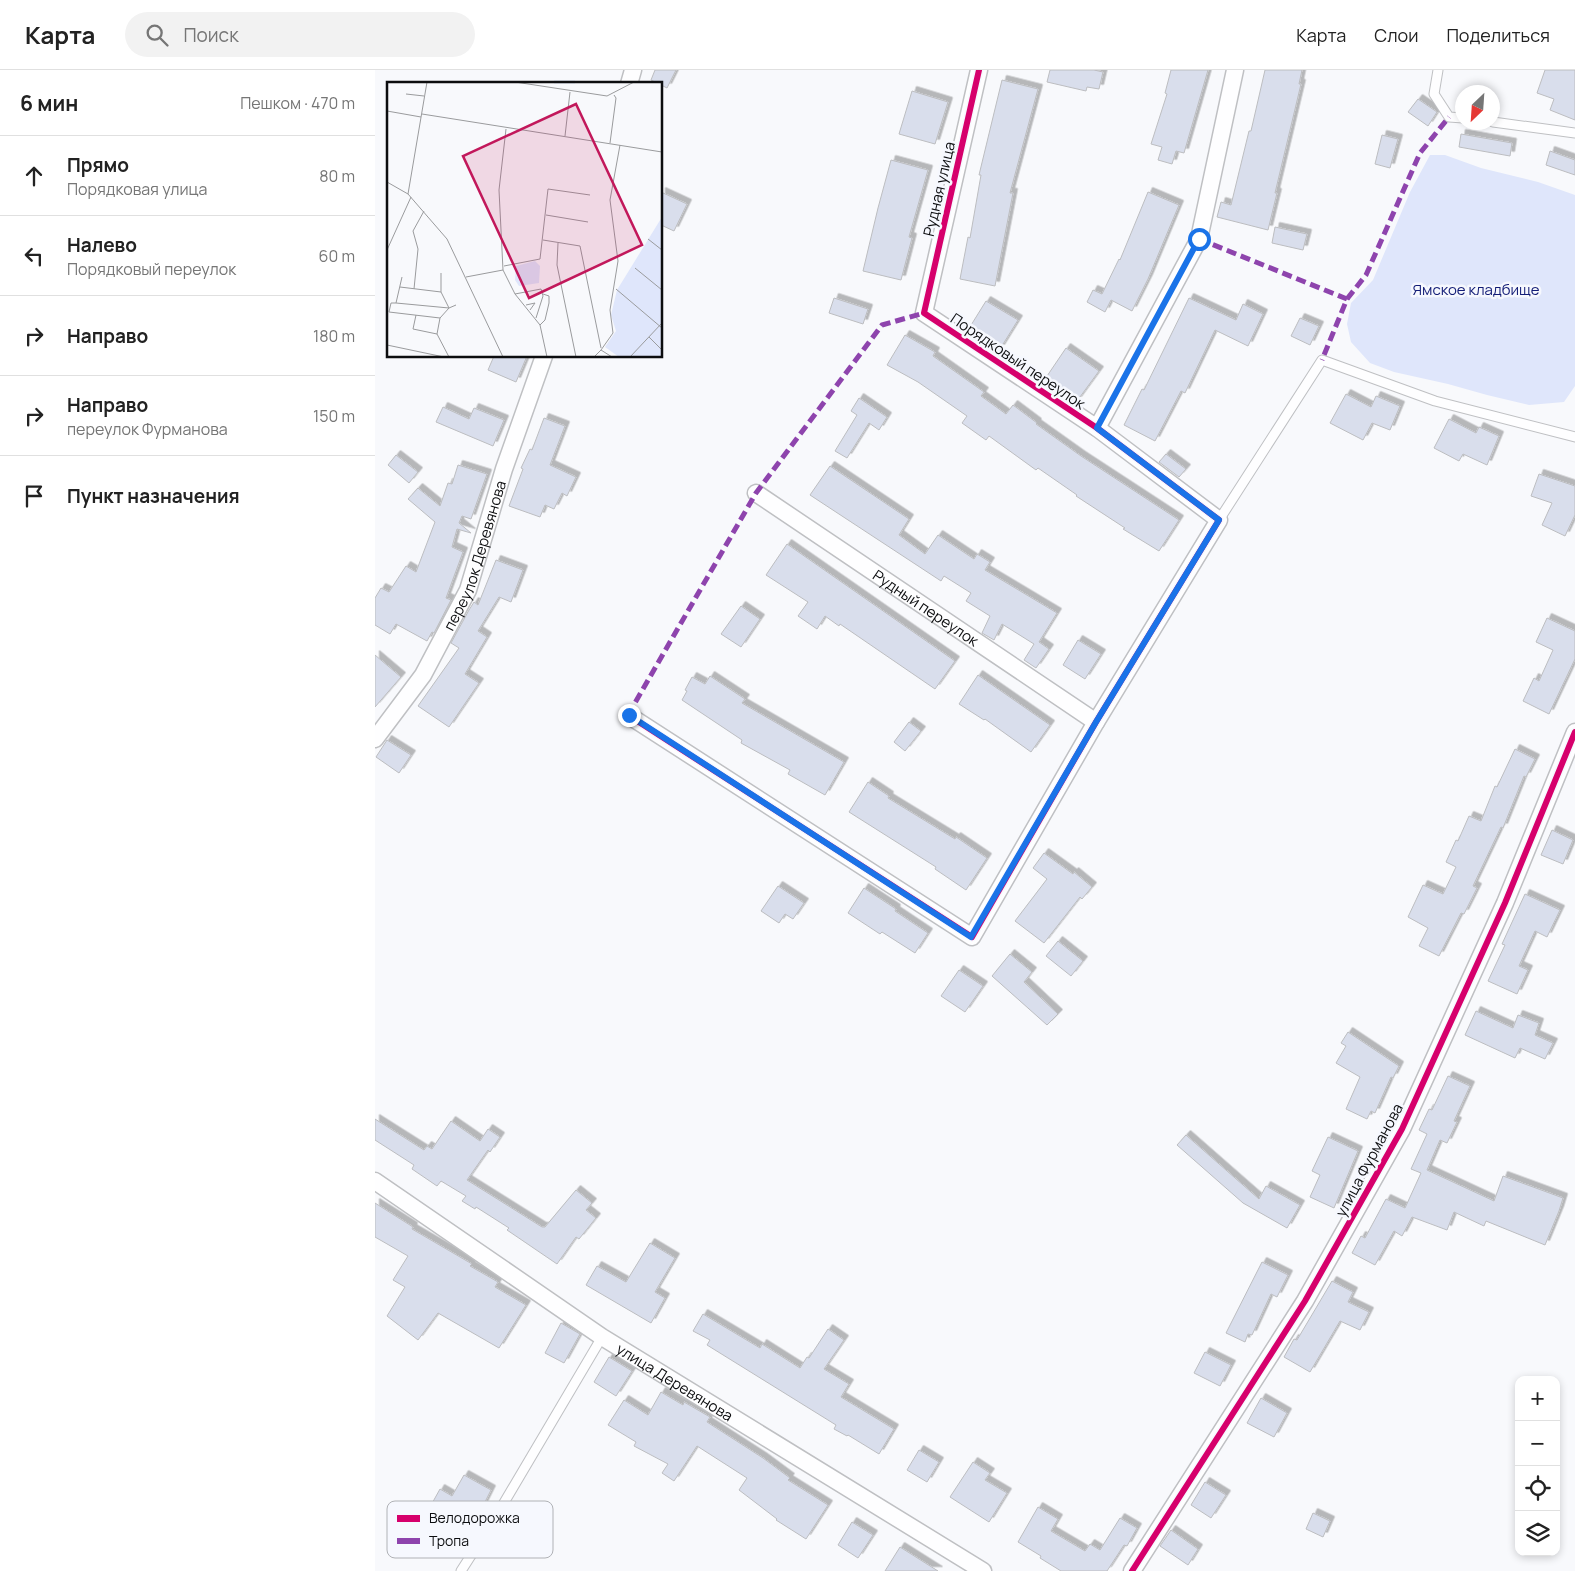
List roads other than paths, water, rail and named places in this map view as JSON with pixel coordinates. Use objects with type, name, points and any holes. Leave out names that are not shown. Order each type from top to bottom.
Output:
[{"type":"street","name":"Рудная улица","points":[[924,314],[979,70]]},
{"type":"street","points":[[1097,428],[1199,239],[1235,70]]},
{"type":"street","name":"Порядковый переулок","points":[[924,314],[1097,428],[1219,520]]},
{"type":"street","name":"переулок Деревянова","points":[[375,739],[423,675],[467,590],[503,468],[543,358]]},
{"type":"street","name":"Рудный переулок","points":[[757,492],[1096,722]]},
{"type":"street","points":[[629,715],[971,937],[1096,722],[1219,520]]},
{"type":"street","name":"улица Фурманова","points":[[1131,1571],[1305,1301],[1402,1128],[1505,903],[1575,732]]},
{"type":"street","name":"улица Деревянова","points":[[375,1181],[602,1337],[983,1571]]},
{"type":"lane","points":[[1438,70],[1434,94],[1449,117],[1455,117]]},
{"type":"lane","points":[[1500,123],[1575,133]]},
{"type":"lane","points":[[1219,520],[1322,360],[1435,401],[1575,437]]},
{"type":"lane","points":[[505,1501],[602,1337]]},
{"type":"lane","points":[[461,1571],[469,1558]]},
{"type":"park label","name":"Ямское кладбище","points":[[1476,289]]}]
